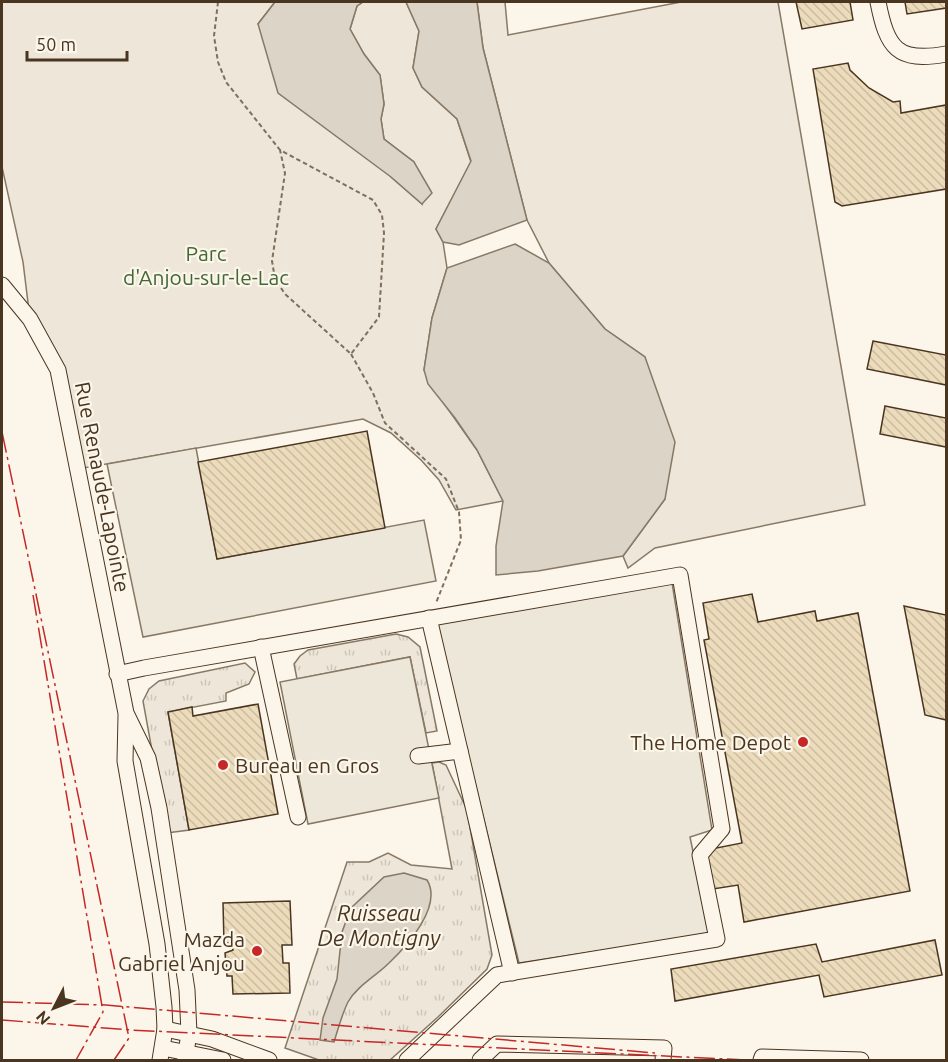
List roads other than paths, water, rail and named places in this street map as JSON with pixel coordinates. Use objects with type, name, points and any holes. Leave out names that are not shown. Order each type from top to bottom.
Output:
[{"type":"street","points":[[878,2],[882,24],[888,38],[898,50],[912,57],[926,58],[946,54]]},
{"type":"street","name":"Rue Renaude-Lapointe","points":[[2,285],[30,319],[58,370],[117,674],[126,713],[148,758],[159,808],[187,990],[189,1033],[186,1057]]},
{"type":"street","points":[[117,674],[681,575],[722,829],[700,855],[717,939],[497,975],[407,1060]]},
{"type":"street","points":[[429,618],[512,973]]},
{"type":"street","points":[[261,647],[298,817]]},
{"type":"street","name":"Rue Renaude-Lapointe","points":[[126,713],[125,761],[157,944],[165,1029],[162,1054]]},
{"type":"street","points":[[418,756],[460,751]]},
{"type":"street","points":[[157,944],[180,942]]},
{"type":"street","points":[[165,1029],[223,1042],[269,1060]]},
{"type":"street","points":[[480,1060],[497,1044],[624,1054],[664,1048],[663,1060]]},
{"type":"street","points":[[506,1044],[511,1060]]},
{"type":"street","points":[[162,1054],[223,1060]]},
{"type":"street","points":[[762,1060],[762,1057],[861,1060]]},
{"type":"water","points":[[275,2],[363,2],[357,6],[350,29],[364,54],[380,75],[384,104],[381,119],[384,139],[414,162],[432,193],[422,204],[391,177],[278,93],[258,24]]},
{"type":"water","points":[[406,2],[477,2],[483,48],[527,220],[459,245],[443,242],[436,229],[471,161],[457,119],[422,87],[413,68],[419,31]]},
{"type":"water","points":[[515,244],[549,263],[605,329],[645,357],[675,442],[665,499],[623,556],[538,571],[496,575],[496,546],[503,501],[477,450],[428,384],[424,370],[432,318],[447,268]]},
{"type":"water","name":"Ruisseau De Montigny","points":[[404,873],[427,880],[431,890],[427,913],[421,925],[405,947],[352,996],[344,1011],[334,1042],[320,1040],[323,1018],[337,979],[342,932],[351,908],[384,877]]},
{"type":"place","name":"The Home Depot","points":[[803,742]]},
{"type":"place","name":"Bureau en Gros","points":[[223,765]]},
{"type":"place","name":"Mazda Gabriel Anjou","points":[[257,951]]},
{"type":"park label","name":"Parc d'Anjou-sur-le-Lac","points":[[206,265]]}]
